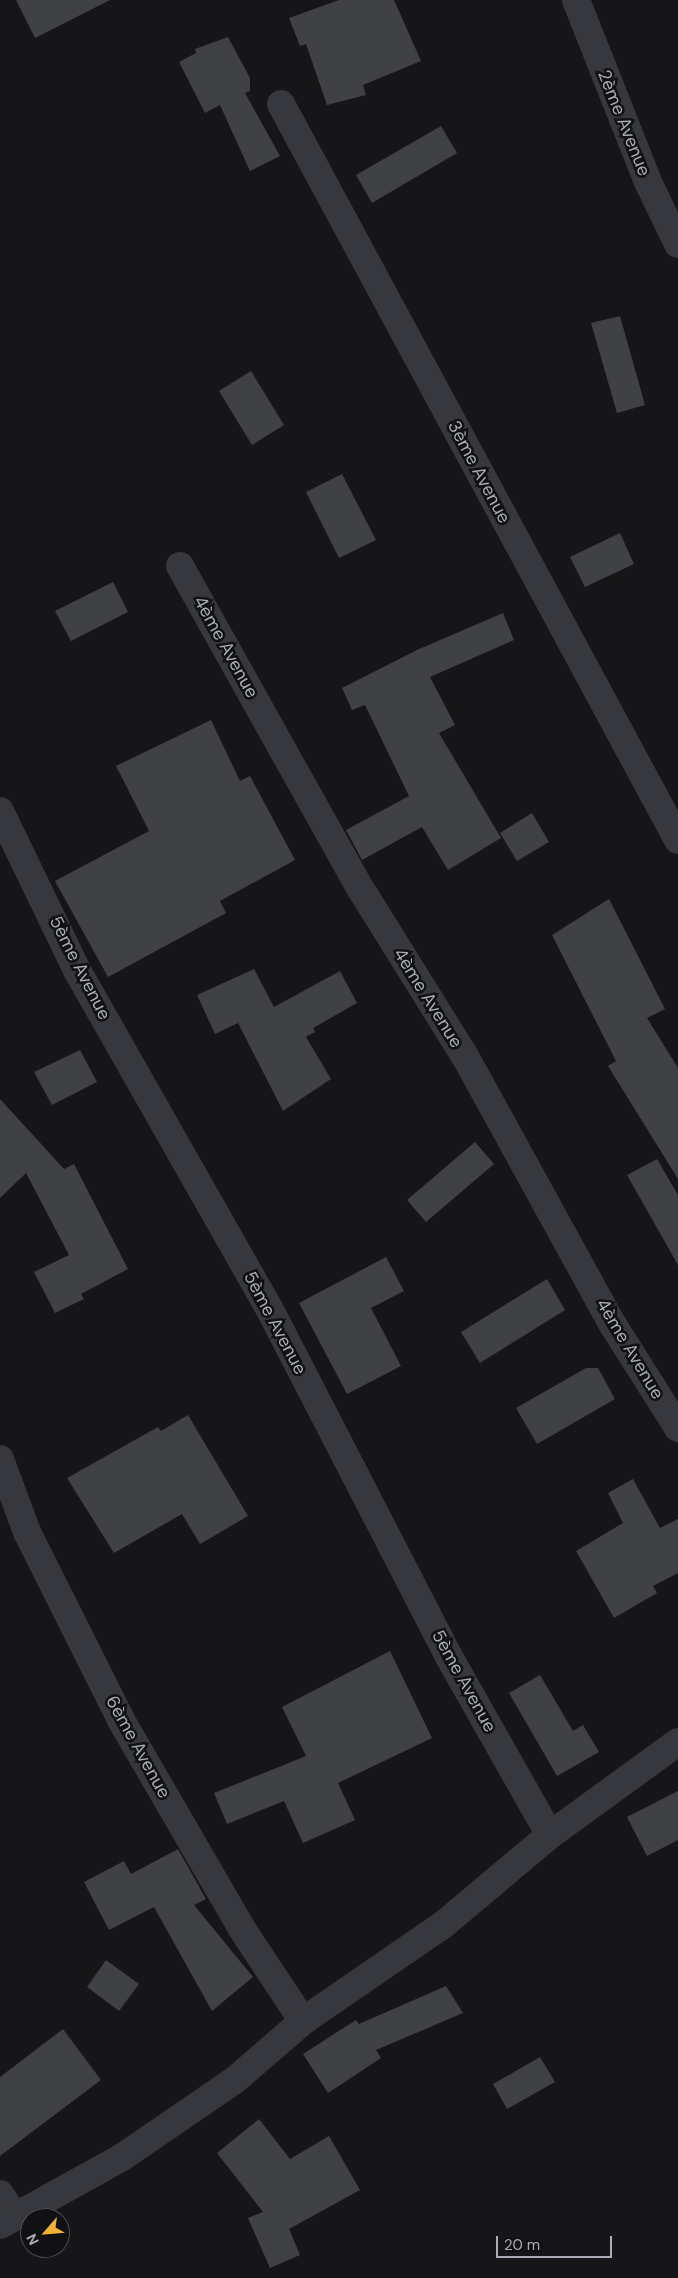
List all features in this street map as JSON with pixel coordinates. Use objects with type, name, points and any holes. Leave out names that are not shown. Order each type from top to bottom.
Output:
[{"type":"street","name":"2ème Avenue","points":[[576,0],[648,182],[678,244]]},
{"type":"street","name":"3ème Avenue","points":[[282,104],[678,840]]},
{"type":"street","name":"4ème Avenue","points":[[180,566],[362,891],[466,1058],[613,1325],[678,1428]]},
{"type":"street","name":"5ème Avenue","points":[[0,811],[78,972],[269,1308],[448,1655],[550,1835]]},
{"type":"street","name":"6ème Avenue","points":[[0,1459],[27,1532],[121,1720],[242,1929],[303,2021]]},
{"type":"street","points":[[0,2194],[8,2221],[121,2158],[235,2080],[303,2021],[444,1924],[550,1835],[678,1742]]},
{"type":"building","points":[[16,0],[110,0],[35,38]]},
{"type":"building","points":[[339,0],[394,0],[421,61],[363,85],[366,95],[327,105],[306,44],[300,46],[289,18]]},
{"type":"building","points":[[228,37],[250,78],[250,91],[245,93],[280,156],[250,171],[220,105],[205,113],[179,62],[196,53],[195,49]]},
{"type":"building","points":[[441,126],[457,153],[372,203],[356,175]]},
{"type":"building","points":[[620,316],[645,405],[617,413],[591,323]]},
{"type":"building","points":[[251,371],[284,425],[252,445],[219,391]]},
{"type":"building","points":[[342,474],[376,540],[339,558],[306,492]]},
{"type":"building","points":[[620,533],[634,564],[585,587],[570,557]]},
{"type":"building","points":[[113,582],[128,612],[71,641],[55,611]]},
{"type":"building","points":[[503,613],[514,640],[430,677],[455,725],[439,733],[501,838],[448,870],[422,827],[362,860],[346,830],[409,796],[365,705],[352,710],[342,688],[417,650]]},
{"type":"building","points":[[211,720],[240,781],[250,776],[295,860],[220,901],[226,913],[108,977],[55,881],[149,831],[116,766]]},
{"type":"building","points":[[532,813],[549,842],[517,861],[500,833]]},
{"type":"building","points":[[609,899],[665,1009],[647,1018],[678,1068],[678,1179],[608,1066],[616,1061],[552,935]]},
{"type":"building","points":[[254,969],[274,1007],[340,971],[357,1003],[313,1028],[315,1032],[306,1037],[331,1079],[283,1111],[238,1023],[215,1034],[197,995]]},
{"type":"building","points":[[80,1050],[97,1082],[52,1105],[34,1072]]},
{"type":"building","points":[[0,1099],[64,1169],[74,1164],[128,1269],[81,1294],[84,1299],[55,1313],[34,1272],[69,1255],[26,1173],[0,1198]]},
{"type":"building","points":[[475,1142],[494,1164],[426,1222],[407,1200]]},
{"type":"building","points":[[657,1159],[678,1195],[678,1265],[627,1175]]},
{"type":"building","points":[[386,1257],[404,1291],[371,1308],[401,1366],[347,1394],[299,1303]]},
{"type":"building","points":[[547,1279],[565,1310],[480,1363],[461,1332]]},
{"type":"building","points":[[586,1368],[598,1368],[615,1399],[537,1444],[516,1408]]},
{"type":"building","points":[[188,1415],[248,1516],[200,1544],[182,1514],[114,1553],[67,1478],[158,1427],[161,1431]]},
{"type":"building","points":[[633,1479],[660,1528],[678,1519],[678,1573],[653,1586],[657,1593],[614,1618],[576,1551],[623,1523],[608,1493]]},
{"type":"building","points":[[390,1651],[432,1738],[338,1783],[355,1820],[303,1843],[284,1801],[227,1824],[214,1793],[306,1756],[282,1707]]},
{"type":"building","points":[[540,1675],[573,1731],[583,1725],[599,1752],[557,1776],[509,1693]]},
{"type":"building","points":[[678,1791],[678,1840],[647,1856],[627,1817]]},
{"type":"building","points":[[178,1849],[206,1899],[194,1905],[253,1977],[212,2011],[154,1907],[109,1930],[84,1882],[124,1861],[131,1874]]},
{"type":"building","points":[[106,1960],[139,1984],[119,2011],[87,1987]]},
{"type":"building","points":[[446,1986],[463,2013],[376,2050],[381,2058],[328,2093],[303,2054],[356,2020],[359,2024]]},
{"type":"building","points":[[63,2029],[101,2080],[0,2156],[0,2077]]},
{"type":"building","points":[[540,2057],[555,2082],[507,2109],[493,2084]]},
{"type":"building","points":[[259,2119],[290,2159],[329,2136],[360,2190],[289,2229],[300,2255],[270,2268],[248,2218],[263,2212],[217,2153]]}]
